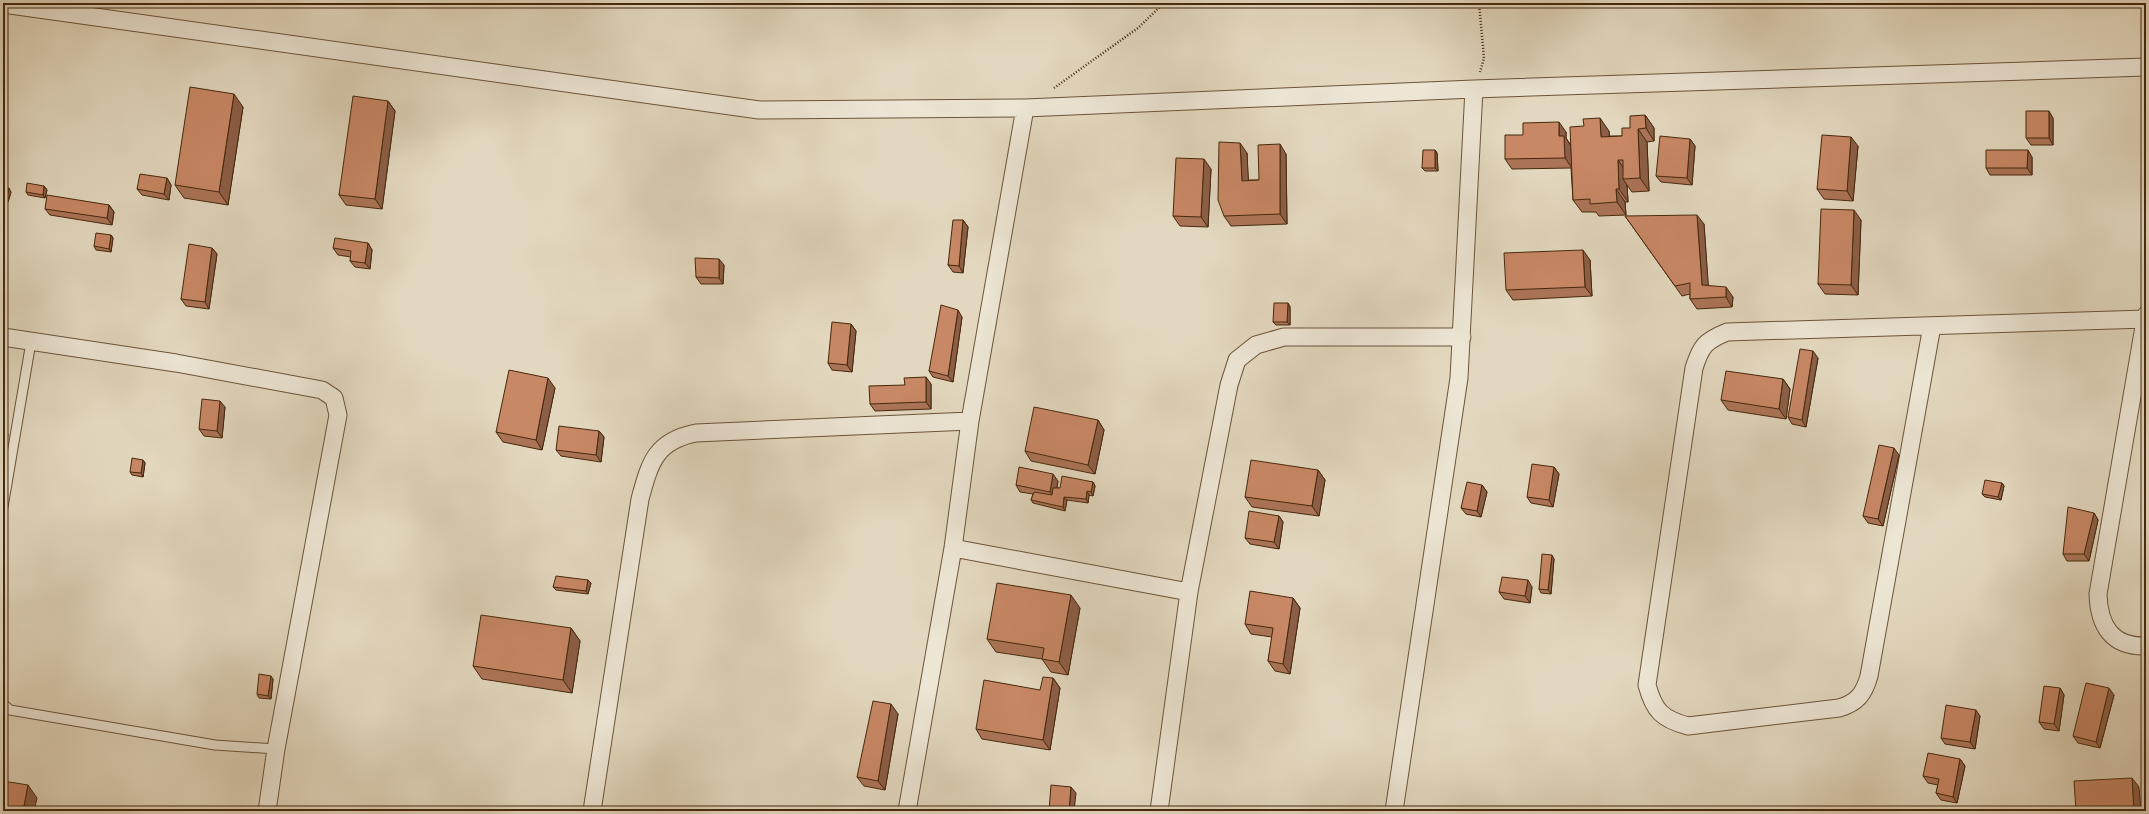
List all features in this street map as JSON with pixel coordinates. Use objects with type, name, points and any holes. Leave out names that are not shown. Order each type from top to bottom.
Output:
[{"type":"street","points":[[3,4],[759,110],[1025,108],[1474,89],[2146,67]]},
{"type":"street","points":[[1394,811],[1458,385],[1462,337],[1474,89]]},
{"type":"street","points":[[907,811],[953,548],[970,421],[1025,108]]},
{"type":"street","points":[[2146,315],[2098,594],[2099,612],[2106,630],[2122,642],[2146,646]]},
{"type":"street","points":[[1932,326],[1866,688],[1858,699],[1850,705],[1839,708],[1688,726],[1674,722],[1661,714],[1652,703],[1647,685],[1694,368],[1699,354],[1709,339],[1727,332],[2146,319]]},
{"type":"street","points":[[3,337],[176,363],[322,390],[334,398],[338,414],[276,749],[267,811]]},
{"type":"street","points":[[1159,811],[1189,592],[1229,385],[1237,360],[1256,345],[1284,337],[1462,337]]},
{"type":"street","points":[[592,811],[640,499],[653,459],[663,446],[679,436],[696,433],[970,421]]},
{"type":"street","points":[[953,548],[1189,592]]},
{"type":"lane","points":[[3,507],[31,342]]},
{"type":"lane","points":[[3,704],[10,710],[215,745],[276,749]]},
{"type":"path","points":[[1050,92],[1138,28],[1164,3]]},
{"type":"path","points":[[1474,89],[1484,58],[1479,3]]},
{"type":"building","points":[[190,87],[234,94],[219,192],[175,185]]},
{"type":"building","points":[[353,96],[388,101],[375,199],[339,195]]},
{"type":"building","points":[[2026,111],[2049,111],[2049,138],[2026,138]]},
{"type":"building","points":[[1645,115],[1646,128],[1638,129],[1640,178],[1623,179],[1623,160],[1618,160],[1619,189],[1616,189],[1617,202],[1590,204],[1590,199],[1573,200],[1570,127],[1584,126],[1583,119],[1600,118],[1601,137],[1622,136],[1622,128],[1630,128],[1630,116]]},
{"type":"building","points":[[1559,122],[1559,136],[1564,136],[1565,158],[1505,159],[1505,135],[1523,135],[1523,123]]},
{"type":"building","points":[[1822,135],[1851,137],[1847,191],[1817,189]]},
{"type":"building","points":[[1660,136],[1690,139],[1687,178],[1656,176]]},
{"type":"building","points":[[1219,142],[1240,143],[1242,181],[1259,180],[1258,145],[1280,144],[1280,214],[1224,216],[1218,200]]},
{"type":"building","points":[[1423,150],[1435,150],[1435,168],[1422,168]]},
{"type":"building","points":[[1986,150],[2028,150],[2027,168],[1986,168]]},
{"type":"building","points":[[1176,158],[1204,159],[1201,217],[1173,216]]},
{"type":"building","points":[[140,174],[167,178],[164,194],[137,189]]},
{"type":"building","points":[[27,183],[44,186],[43,195],[26,192]]},
{"type":"building","points":[[3,187],[9,188],[6,199],[3,198]]},
{"type":"building","points":[[47,195],[109,205],[107,218],[45,209]]},
{"type":"building","points":[[1821,209],[1854,210],[1851,285],[1818,284]]},
{"type":"building","points":[[1697,215],[1702,285],[1726,287],[1726,297],[1690,299],[1690,283],[1675,286],[1625,216]]},
{"type":"building","points":[[953,220],[963,220],[959,266],[948,265]]},
{"type":"building","points":[[96,233],[111,235],[109,249],[94,246]]},
{"type":"building","points":[[335,238],[368,243],[365,263],[350,261],[351,251],[333,248]]},
{"type":"building","points":[[189,244],[212,248],[205,302],[181,299]]},
{"type":"building","points":[[1583,250],[1585,287],[1506,290],[1504,253]]},
{"type":"building","points":[[695,258],[719,259],[719,278],[696,277]]},
{"type":"building","points":[[1274,303],[1288,303],[1287,322],[1273,322]]},
{"type":"building","points":[[941,305],[958,310],[948,376],[929,371]]},
{"type":"building","points":[[832,322],[851,324],[847,365],[828,363]]},
{"type":"building","points":[[1800,349],[1813,351],[1802,420],[1788,417]]},
{"type":"building","points":[[509,370],[548,378],[536,440],[496,432]]},
{"type":"building","points":[[1726,371],[1783,379],[1779,409],[1721,400]]},
{"type":"building","points":[[926,377],[926,402],[870,404],[869,386],[905,385],[904,378]]},
{"type":"building","points":[[202,399],[220,401],[217,431],[199,429]]},
{"type":"building","points":[[1034,407],[1098,420],[1088,465],[1025,451]]},
{"type":"building","points":[[559,426],[599,431],[596,455],[556,450]]},
{"type":"building","points":[[1879,445],[1894,448],[1878,519],[1863,516]]},
{"type":"building","points":[[132,458],[143,460],[141,473],[130,472]]},
{"type":"building","points":[[1251,460],[1318,470],[1312,506],[1245,497]]},
{"type":"building","points":[[1532,464],[1554,467],[1549,500],[1527,497]]},
{"type":"building","points":[[1019,467],[1053,474],[1050,492],[1016,485]]},
{"type":"building","points":[[1062,476],[1093,482],[1091,492],[1087,491],[1086,499],[1064,497],[1063,507],[1031,500],[1034,492],[1052,495],[1053,488],[1060,488]]},
{"type":"building","points":[[1985,480],[2002,483],[1998,497],[1982,494]]},
{"type":"building","points":[[1467,482],[1482,485],[1477,511],[1461,508]]},
{"type":"building","points":[[2068,507],[2094,513],[2084,554],[2063,554]]},
{"type":"building","points":[[1249,511],[1279,516],[1274,542],[1245,538]]},
{"type":"building","points":[[1542,554],[1552,555],[1548,590],[1539,589]]},
{"type":"building","points":[[556,576],[588,580],[586,591],[553,587]]},
{"type":"building","points":[[1502,577],[1528,580],[1525,596],[1499,592]]},
{"type":"building","points":[[997,583],[1071,595],[1059,662],[1042,659],[1044,648],[987,639]]},
{"type":"building","points":[[1250,591],[1293,598],[1283,664],[1268,661],[1273,628],[1245,624]]},
{"type":"building","points":[[481,615],[571,628],[563,680],[473,666]]},
{"type":"building","points":[[259,674],[271,676],[268,696],[257,694]]},
{"type":"building","points":[[1043,677],[1053,678],[1043,740],[976,729],[984,680],[1040,690]]},
{"type":"building","points":[[2086,683],[2109,688],[2096,742],[2073,736]]},
{"type":"building","points":[[2044,686],[2060,688],[2054,724],[2039,722]]},
{"type":"building","points":[[873,701],[891,704],[878,781],[857,777]]},
{"type":"building","points":[[1946,705],[1976,710],[1970,742],[1941,738]]},
{"type":"building","points":[[1928,753],[1960,759],[1953,797],[1936,793],[1939,779],[1923,776]]},
{"type":"building","points":[[2132,778],[2134,811],[2076,811],[2074,781]]},
{"type":"building","points":[[3,781],[28,785],[23,811],[3,811]]},
{"type":"building","points":[[1051,785],[1071,787],[1069,811],[1049,811]]}]
